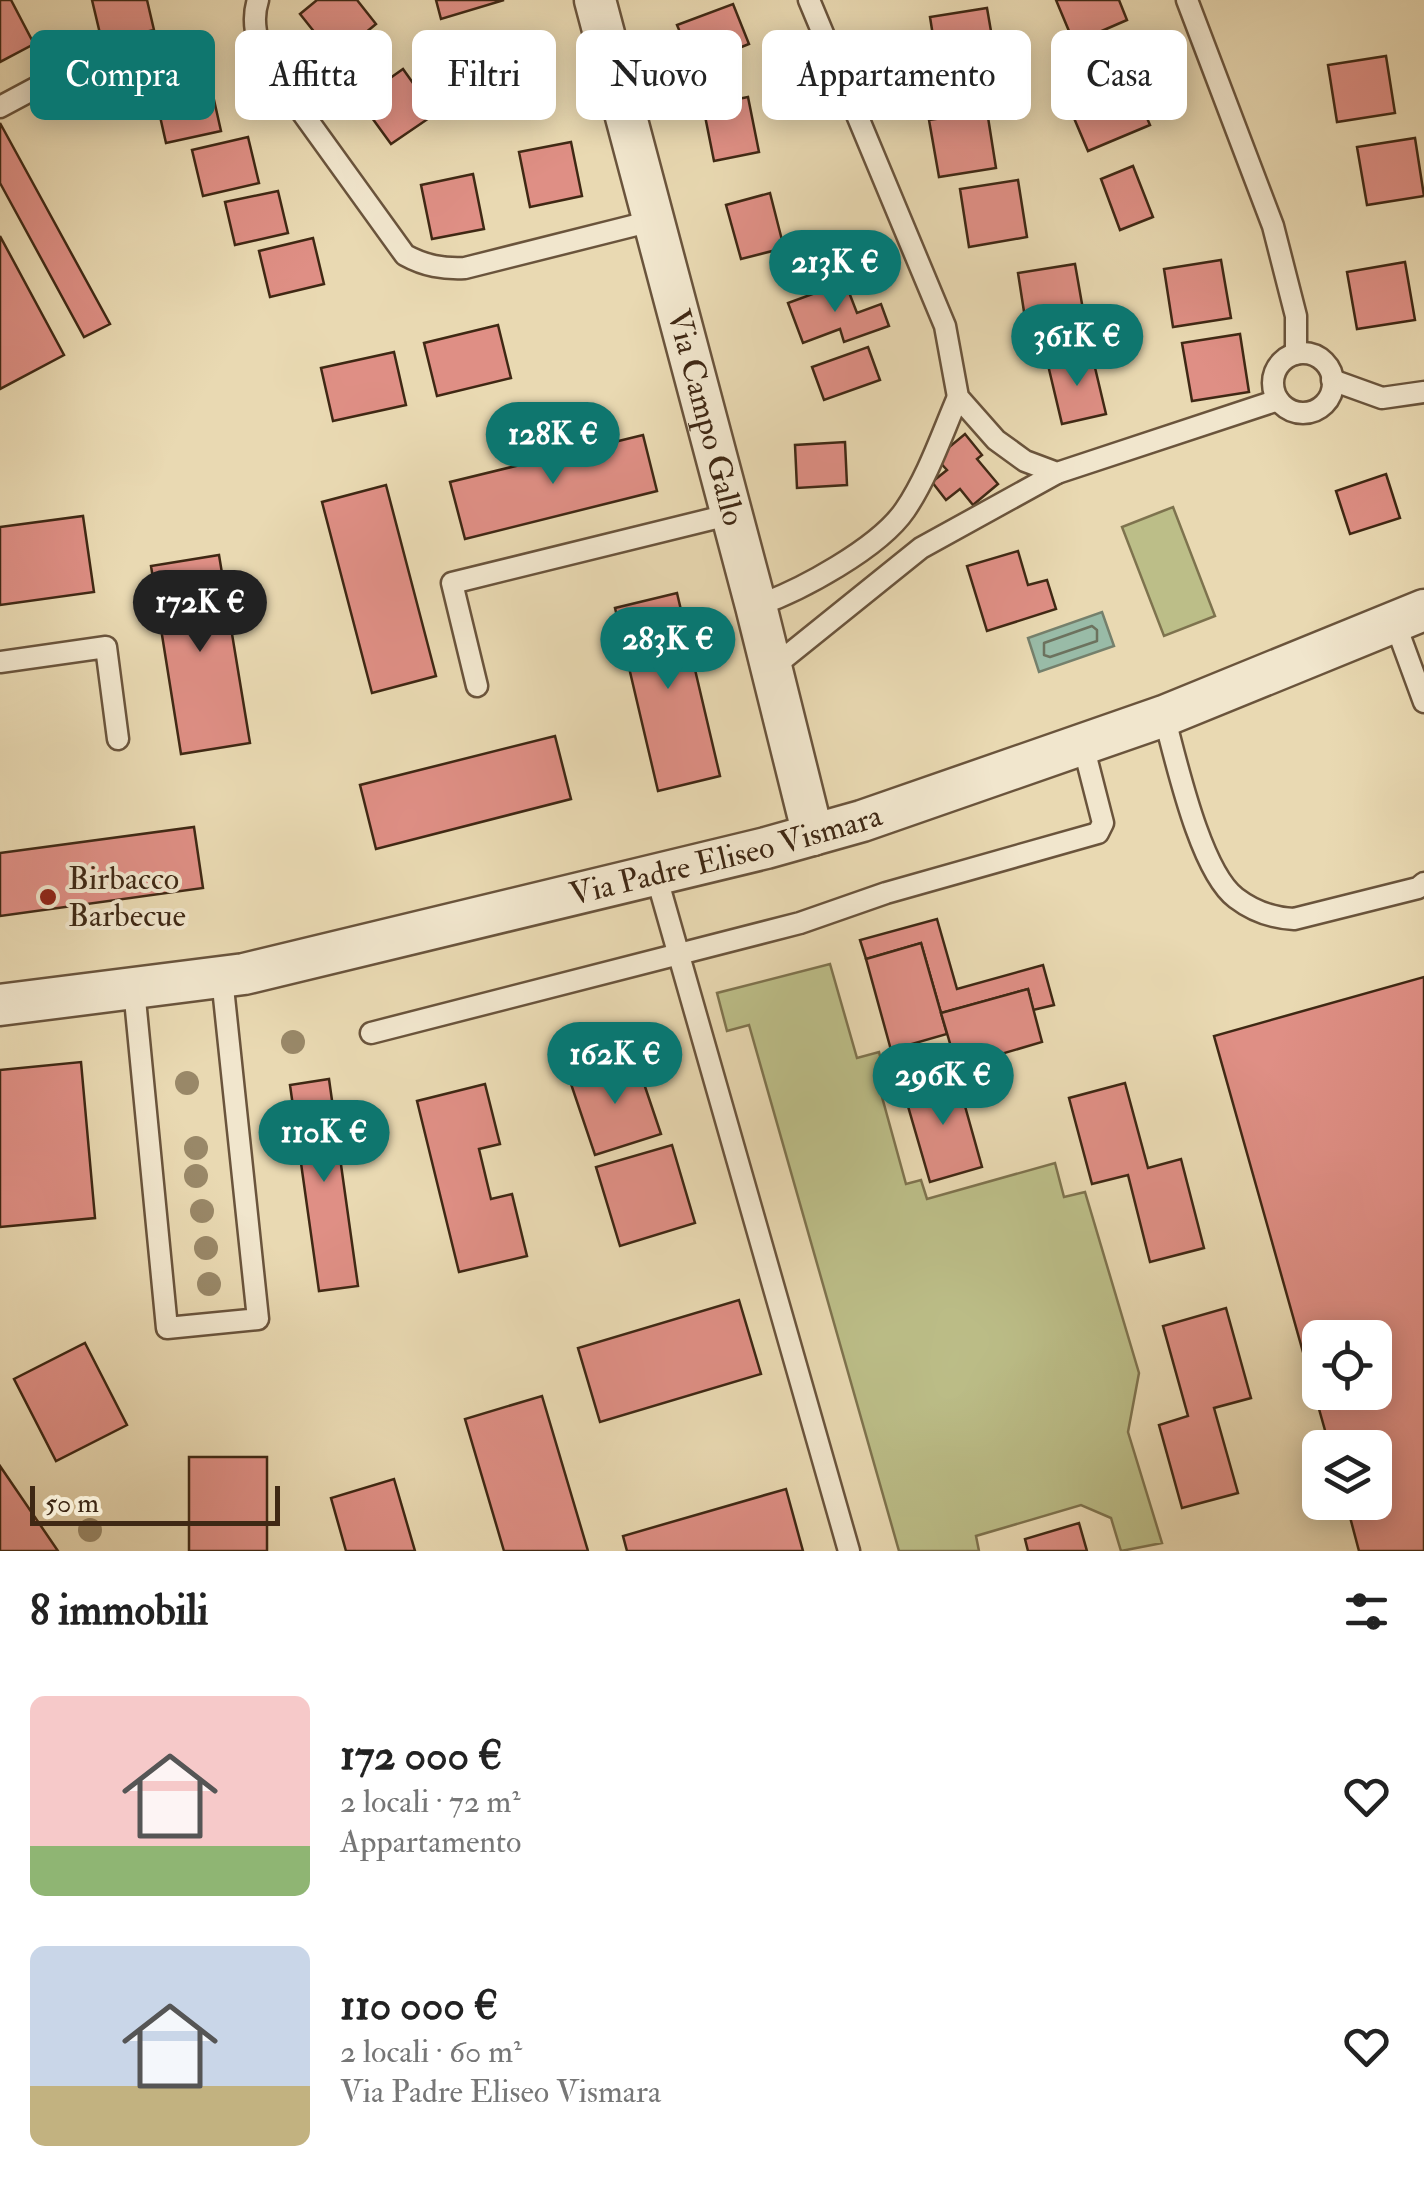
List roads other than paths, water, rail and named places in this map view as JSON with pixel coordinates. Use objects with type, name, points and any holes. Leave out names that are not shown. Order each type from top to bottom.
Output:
[{"type":"street","name":"Via Campo Gallo","points":[[595,0],[813,835]]},
{"type":"street","name":"Via Padre Eliseo Vismara","points":[[0,1005],[222,978],[305,962],[813,835],[1164,716],[1410,617]]},
{"type":"lane","points":[[258,0],[254,11],[257,40],[265,60],[406,255],[418,262],[444,269],[465,268],[652,221]]},
{"type":"lane","points":[[810,0],[945,326],[958,397],[996,440],[1024,461],[1057,473]]},
{"type":"lane","points":[[1187,0],[1273,226],[1296,316],[1296,354]]},
{"type":"lane","points":[[0,107],[30,91]]},
{"type":"lane","points":[[1296,354],[1316,356],[1324,362],[1332,380],[1328,399],[1312,412],[1292,411],[1278,400],[1273,382],[1275,372],[1296,354]]},
{"type":"lane","points":[[1332,380],[1382,398],[1424,392]]},
{"type":"lane","points":[[756,606],[794,593],[844,562],[903,513],[958,397]]},
{"type":"lane","points":[[772,668],[921,548],[1057,473],[1278,400]]},
{"type":"lane","points":[[477,686],[452,583],[732,514]]},
{"type":"lane","points":[[1410,617],[1424,702]]},
{"type":"lane","points":[[0,662],[106,647],[118,739]]},
{"type":"lane","points":[[1164,716],[1202,842],[1220,880],[1234,897],[1275,918],[1294,919],[1418,888],[1424,883]]},
{"type":"lane","points":[[372,1033],[800,923],[886,893],[1098,832],[1103,824],[1083,745]]},
{"type":"lane","points":[[656,875],[849,1551]]},
{"type":"lane","points":[[134,989],[167,1328],[258,1318],[222,978]]},
{"type":"water","points":[[1102,612],[1114,646],[1039,672],[1028,638]]},
{"type":"place","name":"Birbacco Barbecue","points":[[48,897]]}]
